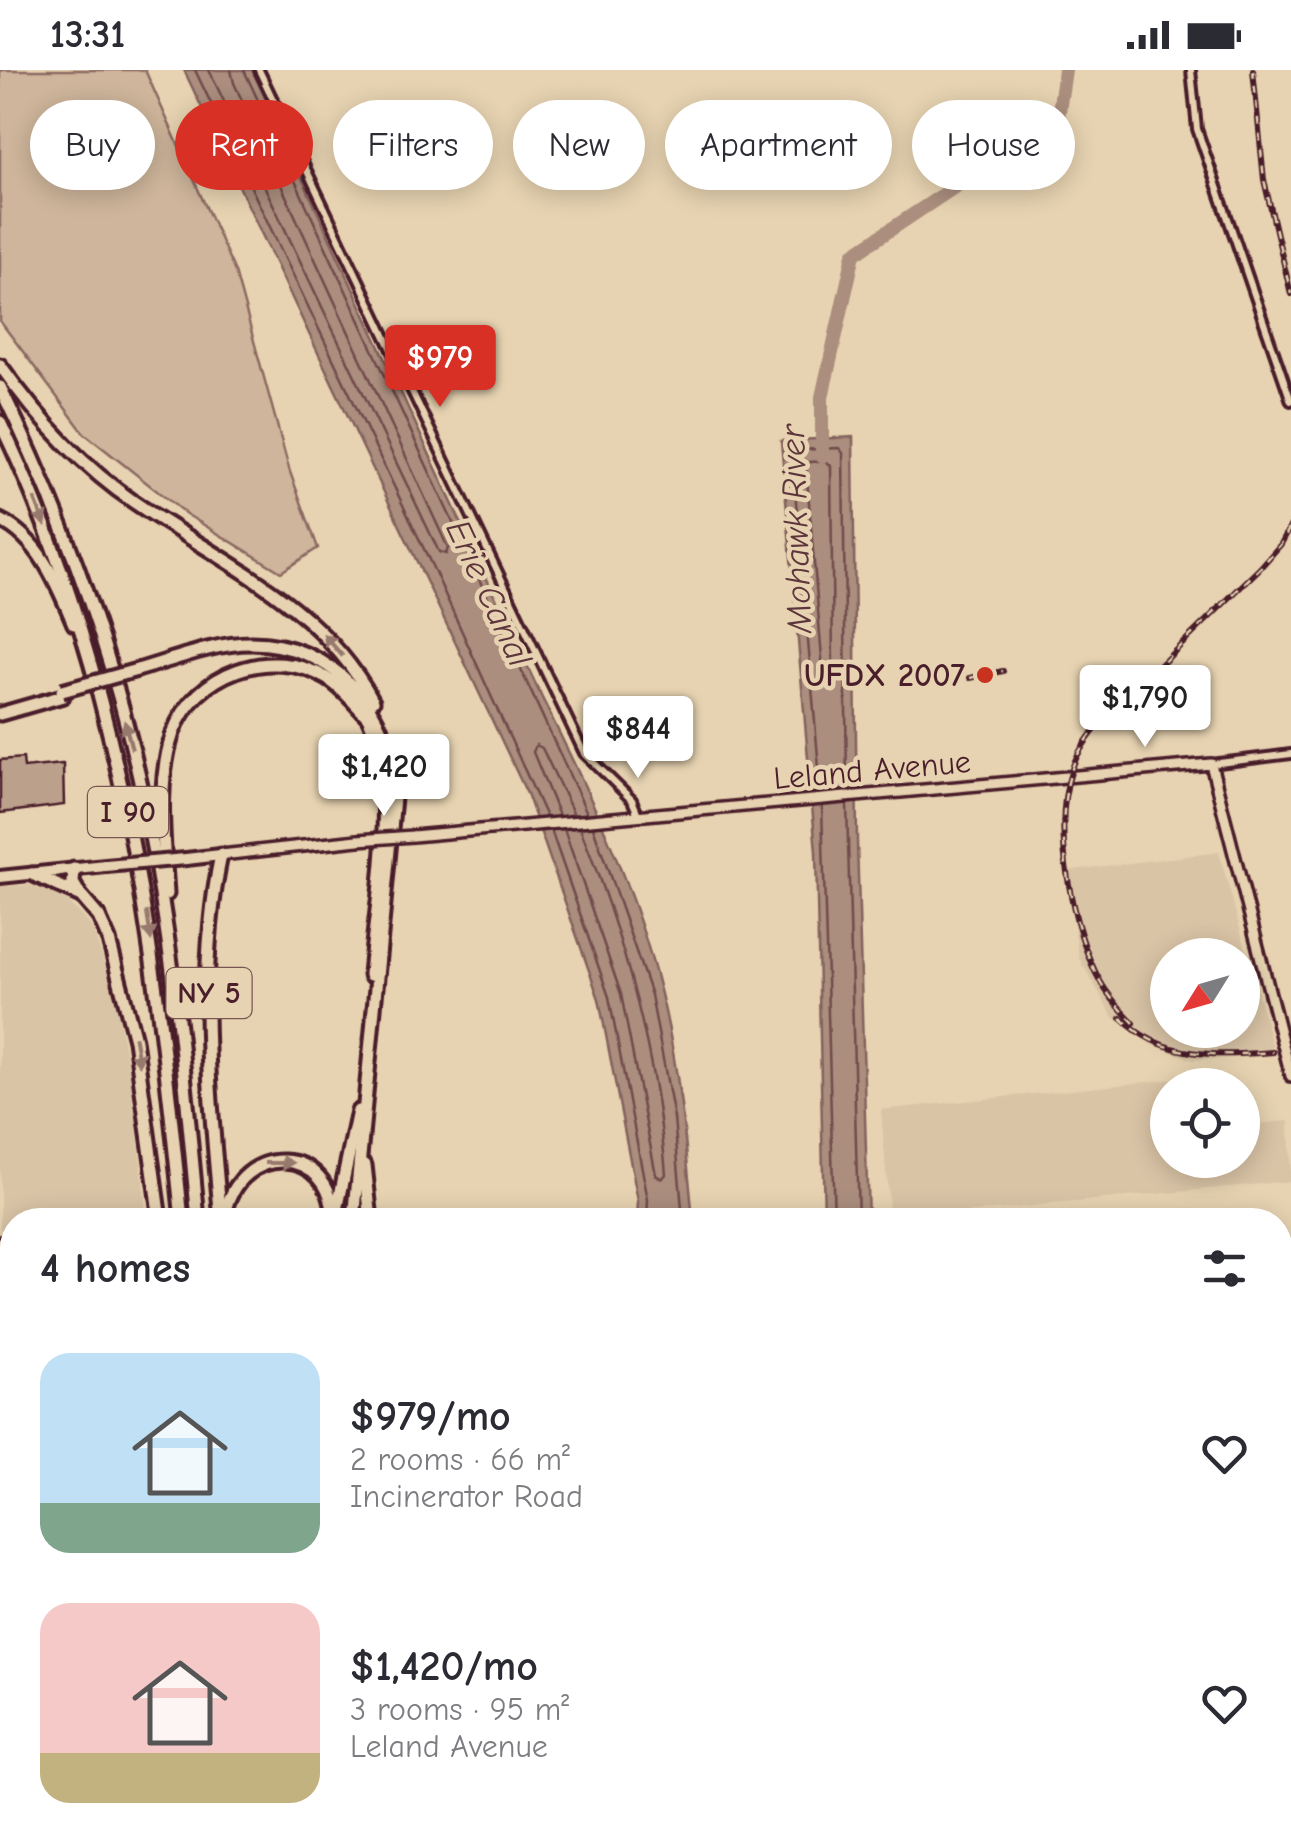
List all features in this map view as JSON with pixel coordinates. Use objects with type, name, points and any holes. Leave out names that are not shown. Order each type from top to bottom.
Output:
[{"type":"highway","points":[[0,365],[31,407],[100,476],[130,500],[285,600],[315,624],[365,686],[390,746],[396,787],[353,1208]]},
{"type":"highway","name":"I 90","points":[[0,387],[58,516],[104,644],[150,826],[172,968],[197,1208]]},
{"type":"highway","name":"I 90","points":[[0,422],[40,511],[95,672],[124,786],[151,934],[181,1208]]},
{"type":"highway","points":[[0,520],[22,534],[37,552],[95,672]]},
{"type":"highway","points":[[0,712],[226,645],[273,644],[318,660],[341,674],[371,706],[382,728]]},
{"type":"highway","points":[[137,673],[213,654],[262,649],[285,653],[322,669],[348,688],[368,718],[384,763],[385,786],[352,1208]]},
{"type":"highway","points":[[172,968],[164,797],[172,736],[185,709],[196,695],[227,674],[266,664],[293,666],[326,678],[368,718]]},
{"type":"highway","name":"NY 5","points":[[221,855],[212,923],[209,1038],[222,1208]]},
{"type":"highway","points":[[74,870],[73,883],[81,896]]},
{"type":"highway","points":[[32,874],[81,896]]},
{"type":"highway","name":"NY 5","points":[[81,896],[104,927],[133,1029],[158,1208]]},
{"type":"highway","points":[[337,1208],[359,1106]]},
{"type":"highway","points":[[363,1126],[370,1208]]},
{"type":"highway","points":[[228,1208],[239,1180],[262,1163],[275,1160],[289,1160],[313,1171],[331,1198],[332,1208]]},
{"type":"main road","name":"Leland Avenue","points":[[0,877],[221,855]]},
{"type":"street","points":[[259,70],[584,754],[632,800],[638,817]]},
{"type":"street","points":[[1191,70],[1197,130],[1291,400]]},
{"type":"street","points":[[1291,754],[1212,764],[1291,1076]]},
{"type":"street","name":"Leland Avenue","points":[[221,855],[1212,764]]},
{"type":"shaded area","points":[[0,70],[145,70],[175,137],[175,190],[198,190],[235,272],[290,472],[318,548],[281,572],[186,514],[84,433],[0,321]]},
{"type":"shaded area","points":[[1219,852],[1243,938],[1150,938],[1150,1043],[1113,1017],[1079,958],[1065,871]]},
{"type":"shaded area","points":[[35,885],[59,893],[92,927],[113,989],[133,1090],[146,1208],[0,1208],[0,886]]},
{"type":"shaded area","points":[[1260,1001],[1275,1056],[1192,1060],[1161,1048],[1260,1048]]},
{"type":"shaded area","points":[[1150,1082],[1150,1178],[1260,1178],[1260,1124],[1289,1121],[1291,1181],[1013,1208],[889,1208],[881,1110]]},
{"type":"water","points":[[184,70],[252,70],[266,100],[198,100]]},
{"type":"water","name":"Erie Canal","points":[[241,190],[307,190],[594,806],[625,880],[661,994],[677,1078],[692,1208],[638,1208],[599,999],[528,796]]},
{"type":"water","points":[[853,437],[857,841],[868,1208],[824,1208],[816,852],[781,441]]},
{"type":"building","points":[[23,758],[24,768],[63,764],[64,805],[0,813],[0,760]]},
{"type":"waterway","name":"Mohawk River","points":[[822,456],[822,397],[854,254],[1058,118],[1065,70]]},
{"type":"railway","points":[[1253,70],[1264,180],[1291,294]]},
{"type":"railway","points":[[1134,1023],[1100,981],[1081,935],[1064,849],[1071,772],[1098,726],[1260,568],[1291,525]]},
{"type":"railway","points":[[970,678],[1003,671]]},
{"type":"railway","points":[[1121,1018],[1137,1032],[1173,1048],[1212,1054],[1273,1052]]},
{"type":"place","name":"UFDX 2007","points":[[985,675]]}]
